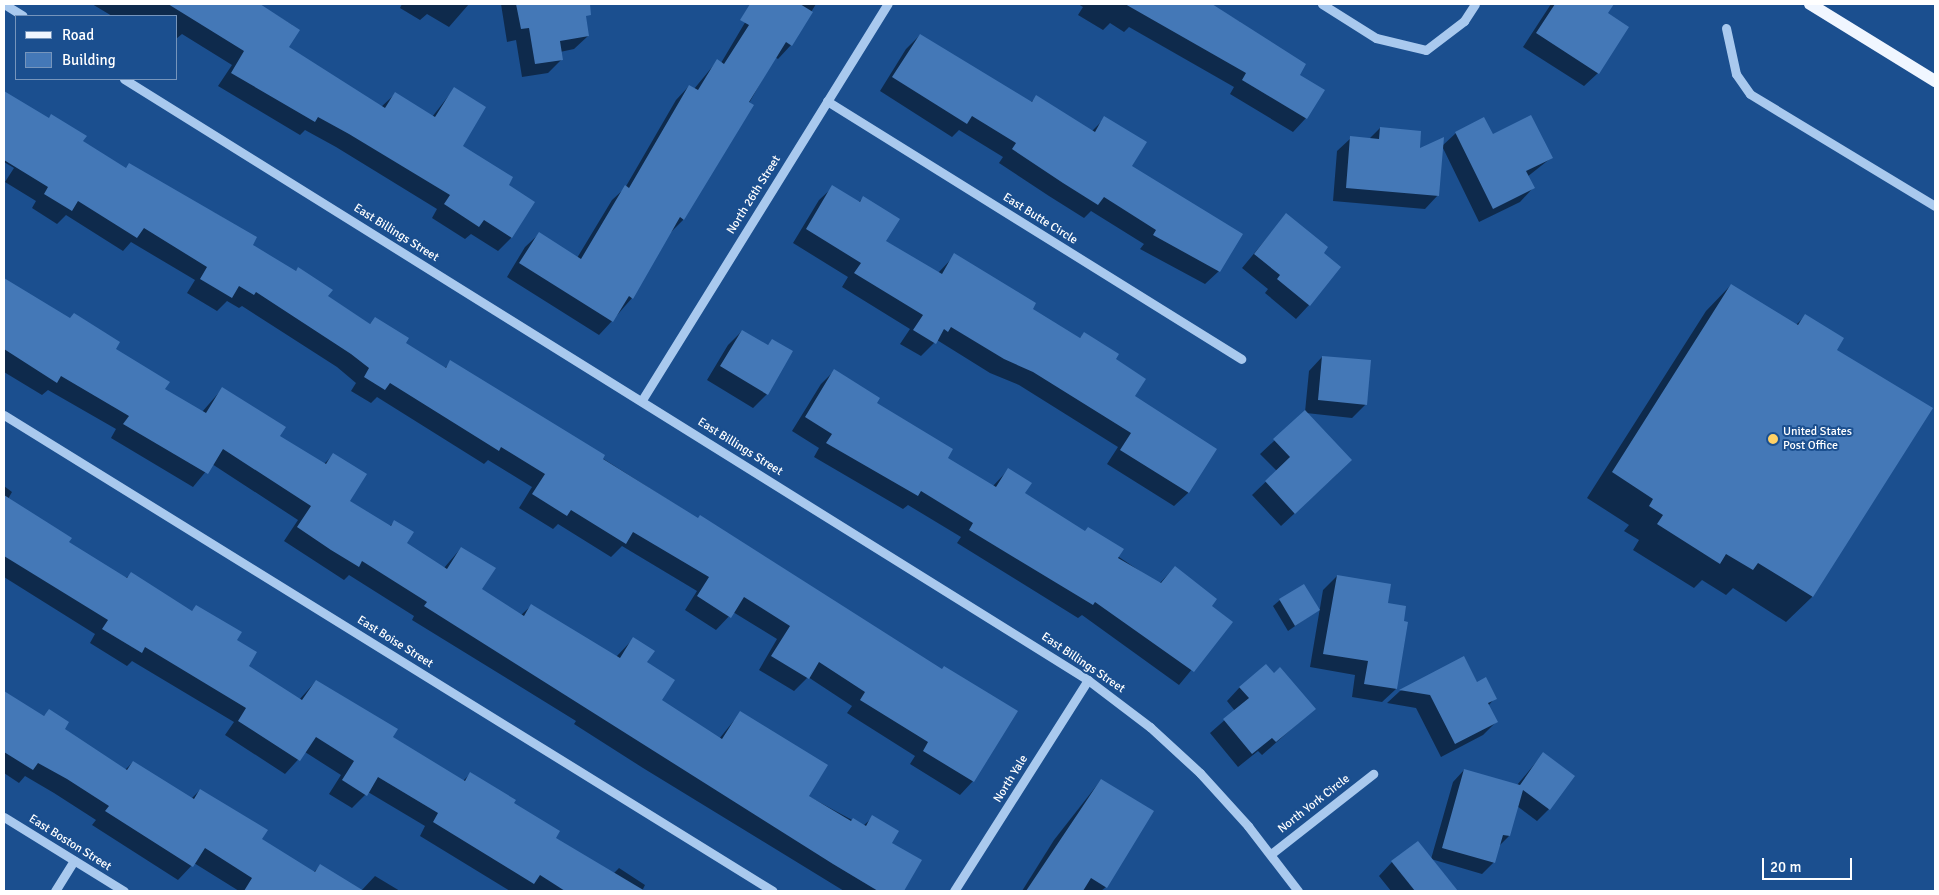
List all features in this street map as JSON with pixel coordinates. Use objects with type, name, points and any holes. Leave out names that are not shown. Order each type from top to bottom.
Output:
[{"type":"main road","points":[[1810,4],[1935,81]]},
{"type":"street","points":[[4,4],[21,15]]},
{"type":"street","name":"North 26th Street","points":[[642,400],[888,4]]},
{"type":"street","points":[[1322,4],[1376,38],[1426,50],[1464,21],[1474,4]]},
{"type":"street","points":[[1726,28],[1736,74],[1750,94],[1935,206]]},
{"type":"street","name":"East Billings Street","points":[[126,80],[642,400],[1088,680],[1182,756],[1271,854],[1298,891]]},
{"type":"street","name":"East Butte Circle","points":[[827,101],[1240,359]]},
{"type":"street","name":"East Boise Street","points":[[4,415],[773,891]]},
{"type":"street","name":"North Yale","points":[[954,891],[1088,680]]},
{"type":"street","name":"North York Circle","points":[[1271,854],[1373,774]]},
{"type":"street","name":"East Boston Street","points":[[4,817],[124,891]]},
{"type":"street","points":[[55,891],[74,860]]},
{"type":"building","points":[[168,4],[260,4],[300,30],[289,47],[385,108],[395,92],[435,117],[454,87],[486,107],[463,146],[513,177],[509,185],[535,202],[512,238],[484,220],[479,227],[444,204],[450,195],[349,134],[318,117],[315,122],[231,73],[244,51]]},
{"type":"building","points":[[516,4],[590,4],[591,15],[586,16],[589,36],[560,41],[563,60],[535,64],[529,28],[521,29]]},
{"type":"building","points":[[750,4],[800,4],[813,12],[792,46],[786,42],[749,102],[754,105],[684,220],[680,217],[633,299],[629,296],[613,322],[519,263],[539,232],[581,259],[625,185],[629,188],[689,85],[698,90],[717,59],[724,64],[749,25],[740,20]]},
{"type":"building","points":[[1125,4],[1212,4],[1306,64],[1300,75],[1325,90],[1307,119],[1242,80],[1246,73]]},
{"type":"building","points":[[1555,4],[1614,4],[1608,13],[1629,27],[1599,74],[1536,33]]},
{"type":"building","points":[[920,34],[1032,102],[1036,95],[1095,132],[1104,116],[1147,142],[1132,166],[1243,234],[1220,272],[1153,235],[1156,230],[1104,197],[1098,205],[1063,183],[1012,149],[1016,143],[972,116],[967,124],[892,77]]},
{"type":"building","points":[[4,91],[49,118],[51,114],[87,136],[83,141],[126,168],[129,163],[257,237],[253,245],[296,271],[298,267],[333,290],[328,296],[370,324],[375,317],[409,338],[406,343],[446,368],[450,360],[605,455],[603,459],[698,518],[700,515],[942,669],[944,666],[1018,711],[974,782],[923,751],[928,742],[860,700],[865,692],[819,662],[809,679],[771,656],[790,626],[744,597],[731,618],[697,596],[709,577],[633,532],[626,544],[571,510],[567,516],[532,494],[545,474],[501,447],[499,451],[390,383],[385,390],[364,377],[369,368],[351,354],[256,292],[254,295],[239,286],[232,298],[200,279],[207,267],[144,228],[137,238],[78,201],[72,211],[44,194],[48,187],[4,160]]},
{"type":"building","points":[[1531,115],[1553,158],[1526,171],[1535,188],[1493,209],[1455,132],[1484,117],[1493,134]]},
{"type":"building","points":[[1380,127],[1421,131],[1420,148],[1444,137],[1439,196],[1346,188],[1350,136],[1379,139]]},
{"type":"building","points":[[832,185],[860,202],[863,196],[900,219],[886,241],[942,274],[954,253],[1036,303],[1033,309],[1080,338],[1084,332],[1119,354],[1116,359],[1146,379],[1135,396],[1217,449],[1189,493],[1120,450],[1131,433],[1033,372],[1004,359],[951,327],[948,332],[944,329],[936,344],[913,330],[923,315],[854,273],[861,263],[806,229]]},
{"type":"building","points":[[1286,213],[1328,247],[1324,253],[1341,267],[1310,306],[1277,279],[1280,275],[1254,254]]},
{"type":"building","points":[[4,278],[70,318],[74,313],[120,342],[116,349],[170,382],[165,389],[206,413],[222,387],[286,427],[280,436],[326,464],[333,453],[367,474],[350,501],[391,526],[394,520],[414,532],[407,543],[447,569],[461,547],[496,568],[482,589],[524,616],[531,604],[620,658],[633,637],[655,651],[647,662],[675,680],[662,700],[722,739],[740,711],[828,765],[809,796],[851,821],[853,818],[866,826],[872,815],[899,831],[892,843],[922,860],[904,891],[878,891],[424,606],[427,602],[362,561],[359,567],[331,550],[297,527],[311,506],[223,449],[208,474],[123,424],[129,416],[61,376],[57,383],[4,349]]},
{"type":"building","name":"United States Post Office","points":[[1731,284],[1798,325],[1805,314],[1844,338],[1837,350],[1933,408],[1813,597],[1758,563],[1753,570],[1726,554],[1720,564],[1657,524],[1663,515],[1649,506],[1653,499],[1612,472]]},
{"type":"building","points":[[742,330],[768,345],[772,339],[793,351],[768,395],[720,366]]},
{"type":"building","points":[[1322,356],[1371,360],[1367,405],[1318,400]]},
{"type":"building","points":[[834,369],[880,398],[877,403],[953,449],[948,458],[996,487],[1008,468],[1032,483],[1025,493],[1085,531],[1088,527],[1124,549],[1118,558],[1161,583],[1175,566],[1217,599],[1212,606],[1233,622],[1194,672],[1095,602],[1093,605],[969,530],[973,523],[921,491],[918,496],[826,443],[832,434],[805,417]]},
{"type":"building","points":[[1305,410],[1352,460],[1295,514],[1265,481],[1290,457],[1273,439]]},
{"type":"building","points":[[4,495],[72,538],[69,542],[127,578],[131,572],[192,611],[196,605],[242,632],[237,640],[257,652],[249,666],[302,700],[316,680],[398,729],[393,737],[465,781],[470,772],[516,800],[514,803],[560,831],[556,838],[645,891],[565,891],[540,875],[534,884],[433,822],[438,813],[378,777],[367,796],[342,780],[354,761],[316,737],[300,761],[238,721],[246,708],[145,647],[142,653],[102,629],[108,620],[4,556]]},
{"type":"building","points":[[1337,575],[1391,584],[1388,603],[1406,606],[1404,621],[1408,622],[1397,689],[1364,684],[1368,661],[1323,654]]},
{"type":"building","points":[[1304,584],[1320,610],[1295,626],[1279,599]]},
{"type":"building","points":[[1464,656],[1477,682],[1486,677],[1497,699],[1488,703],[1498,722],[1455,744],[1430,695],[1399,690]]},
{"type":"building","points":[[1266,664],[1274,673],[1280,667],[1316,709],[1276,742],[1272,738],[1252,754],[1223,719],[1249,698],[1239,687]]},
{"type":"building","points":[[4,691],[44,716],[49,709],[69,722],[65,729],[127,770],[133,761],[194,799],[200,789],[268,830],[262,839],[315,872],[320,864],[364,891],[244,891],[252,878],[205,848],[193,867],[105,811],[109,806],[67,779],[38,763],[33,770],[4,752]]},
{"type":"building","points":[[1543,752],[1575,776],[1550,810],[1523,790],[1510,836],[1503,835],[1495,863],[1442,848],[1464,769],[1520,785]]},
{"type":"building","points":[[1101,779],[1154,811],[1107,888],[1091,878],[1083,891],[1026,891]]},
{"type":"building","points":[[1418,841],[1458,891],[1415,891],[1391,861]]},
{"type":"place","name":"United States Post Office","points":[[1773,439]]}]
